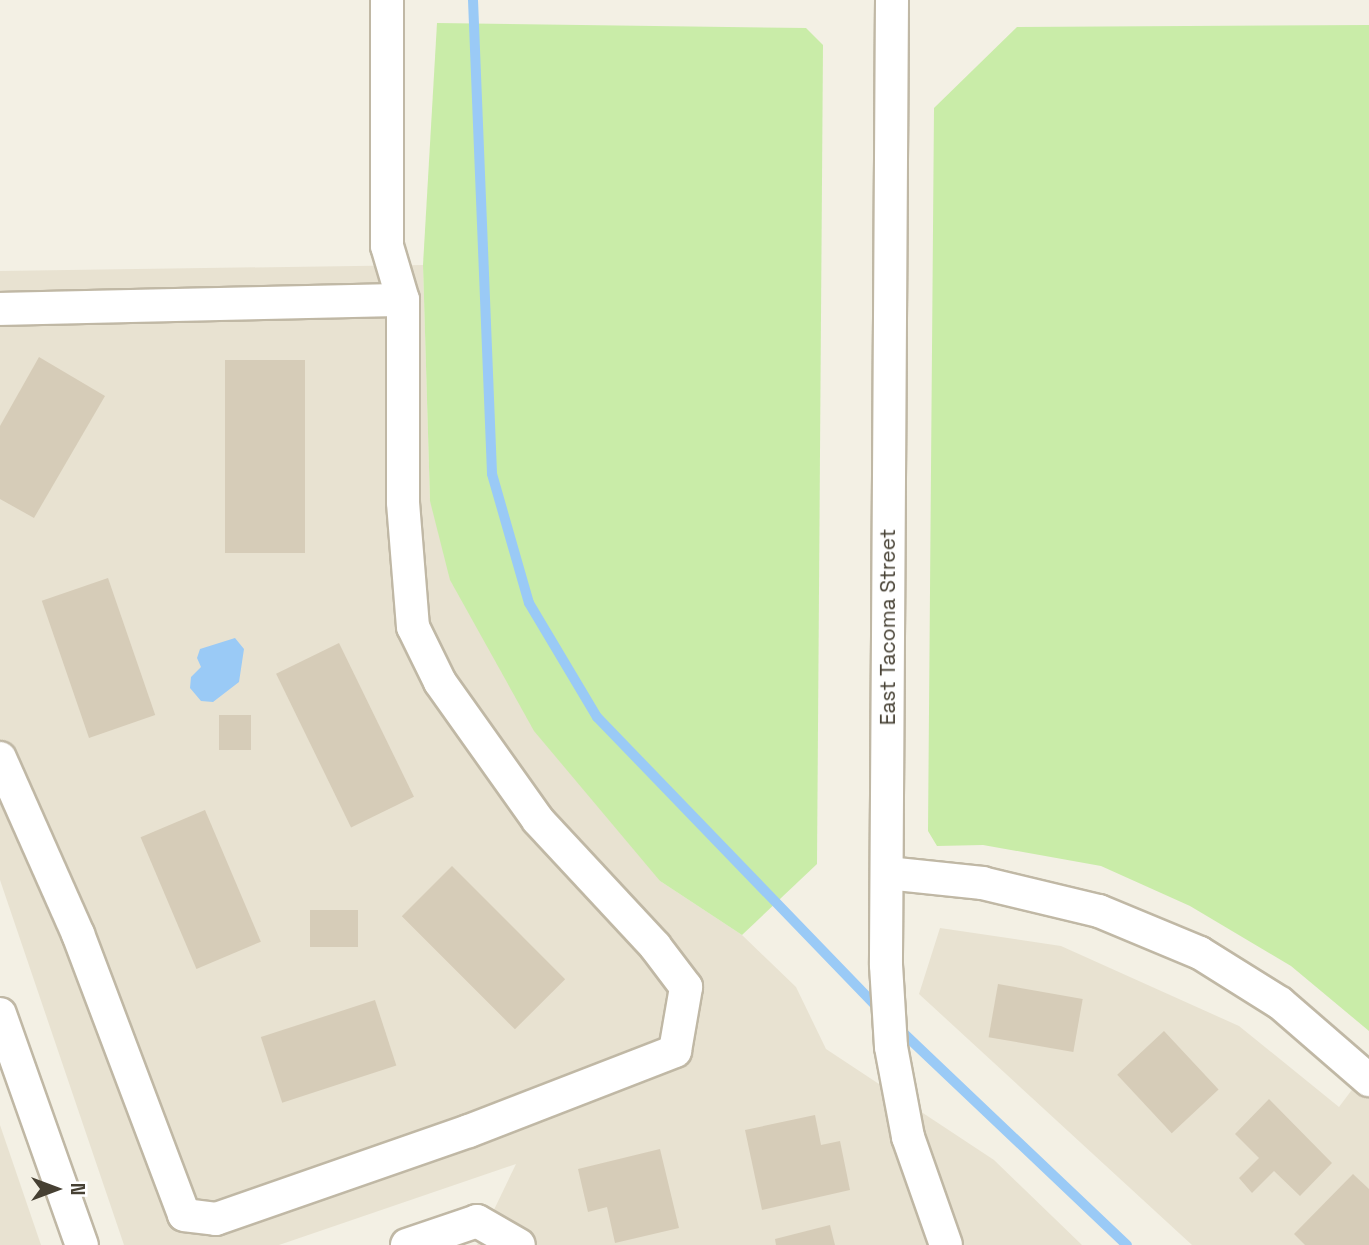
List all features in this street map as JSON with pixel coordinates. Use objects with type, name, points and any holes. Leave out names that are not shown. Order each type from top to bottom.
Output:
[{"type":"street","points":[[0,758],[78,934],[184,1215],[216,1219],[469,1131],[675,1051],[686,987],[655,946],[538,820],[440,682],[413,627],[403,502],[403,300],[387,246],[387,0]]},
{"type":"street","name":"East Tacoma Street","points":[[892,0],[887,873],[891,1047],[908,1137],[946,1245]]},
{"type":"street","points":[[0,309],[403,300]]},
{"type":"street","points":[[887,873],[982,883],[1099,911],[1187,948],[1280,1003],[1369,1080]]},
{"type":"street","points":[[0,1014],[82,1245]]},
{"type":"street","points":[[407,1245],[477,1221],[519,1245]]},
{"type":"shaded area","points":[[423,265],[430,501],[660,881],[742,935],[796,987],[826,1049],[994,1160],[1082,1245],[477,1245],[516,1164],[279,1245],[124,1245],[0,880],[0,271]]},
{"type":"shaded area","points":[[940,928],[1061,946],[1239,1026],[1339,1107],[1369,1067],[1369,1245],[1192,1245],[919,994]]},
{"type":"shaded area","points":[[0,1125],[41,1245],[0,1245]]},
{"type":"green space","points":[[437,23],[806,28],[823,45],[817,864],[742,935],[660,881],[534,731],[450,580],[430,501],[423,265]]},
{"type":"green space","points":[[1369,25],[1369,1031],[1291,966],[1190,906],[1101,866],[983,845],[937,846],[928,831],[934,108],[1017,27]]},
{"type":"water","points":[[235,638],[244,649],[239,682],[213,702],[201,701],[190,688],[191,677],[201,667],[197,658],[200,649]]},
{"type":"building","points":[[39,357],[105,396],[34,518],[0,499],[0,426]]},
{"type":"building","points":[[225,360],[305,360],[305,553],[225,553]]},
{"type":"building","points":[[108,578],[155,715],[89,738],[42,601]]},
{"type":"building","points":[[339,643],[414,797],[351,827],[276,674]]},
{"type":"building","points":[[219,715],[251,715],[251,750],[219,750]]},
{"type":"building","points":[[205,810],[261,942],[196,969],[141,837]]},
{"type":"building","points":[[452,866],[565,979],[515,1029],[402,916]]},
{"type":"building","points":[[310,910],[358,910],[358,947],[310,947]]},
{"type":"building","points":[[998,984],[1083,999],[1073,1052],[989,1037]]},
{"type":"building","points":[[375,1000],[396,1066],[282,1103],[261,1037]]},
{"type":"building","points":[[1164,1031],[1219,1090],[1172,1133],[1117,1075]]},
{"type":"building","points":[[1269,1099],[1332,1163],[1300,1196],[1274,1171],[1252,1193],[1239,1178],[1259,1158],[1235,1134]]},
{"type":"building","points":[[815,1115],[821,1145],[840,1141],[850,1190],[762,1210],[745,1130]]},
{"type":"building","points":[[660,1149],[679,1228],[615,1243],[607,1207],[588,1212],[578,1169]]},
{"type":"building","points":[[1353,1174],[1369,1189],[1369,1245],[1305,1245],[1294,1234]]},
{"type":"building","points":[[830,1225],[835,1245],[776,1245],[775,1239]]},
{"type":"waterway","points":[[473,0],[492,474],[529,603],[597,717],[881,1011]]},
{"type":"waterway","points":[[897,1027],[1127,1245]]}]
